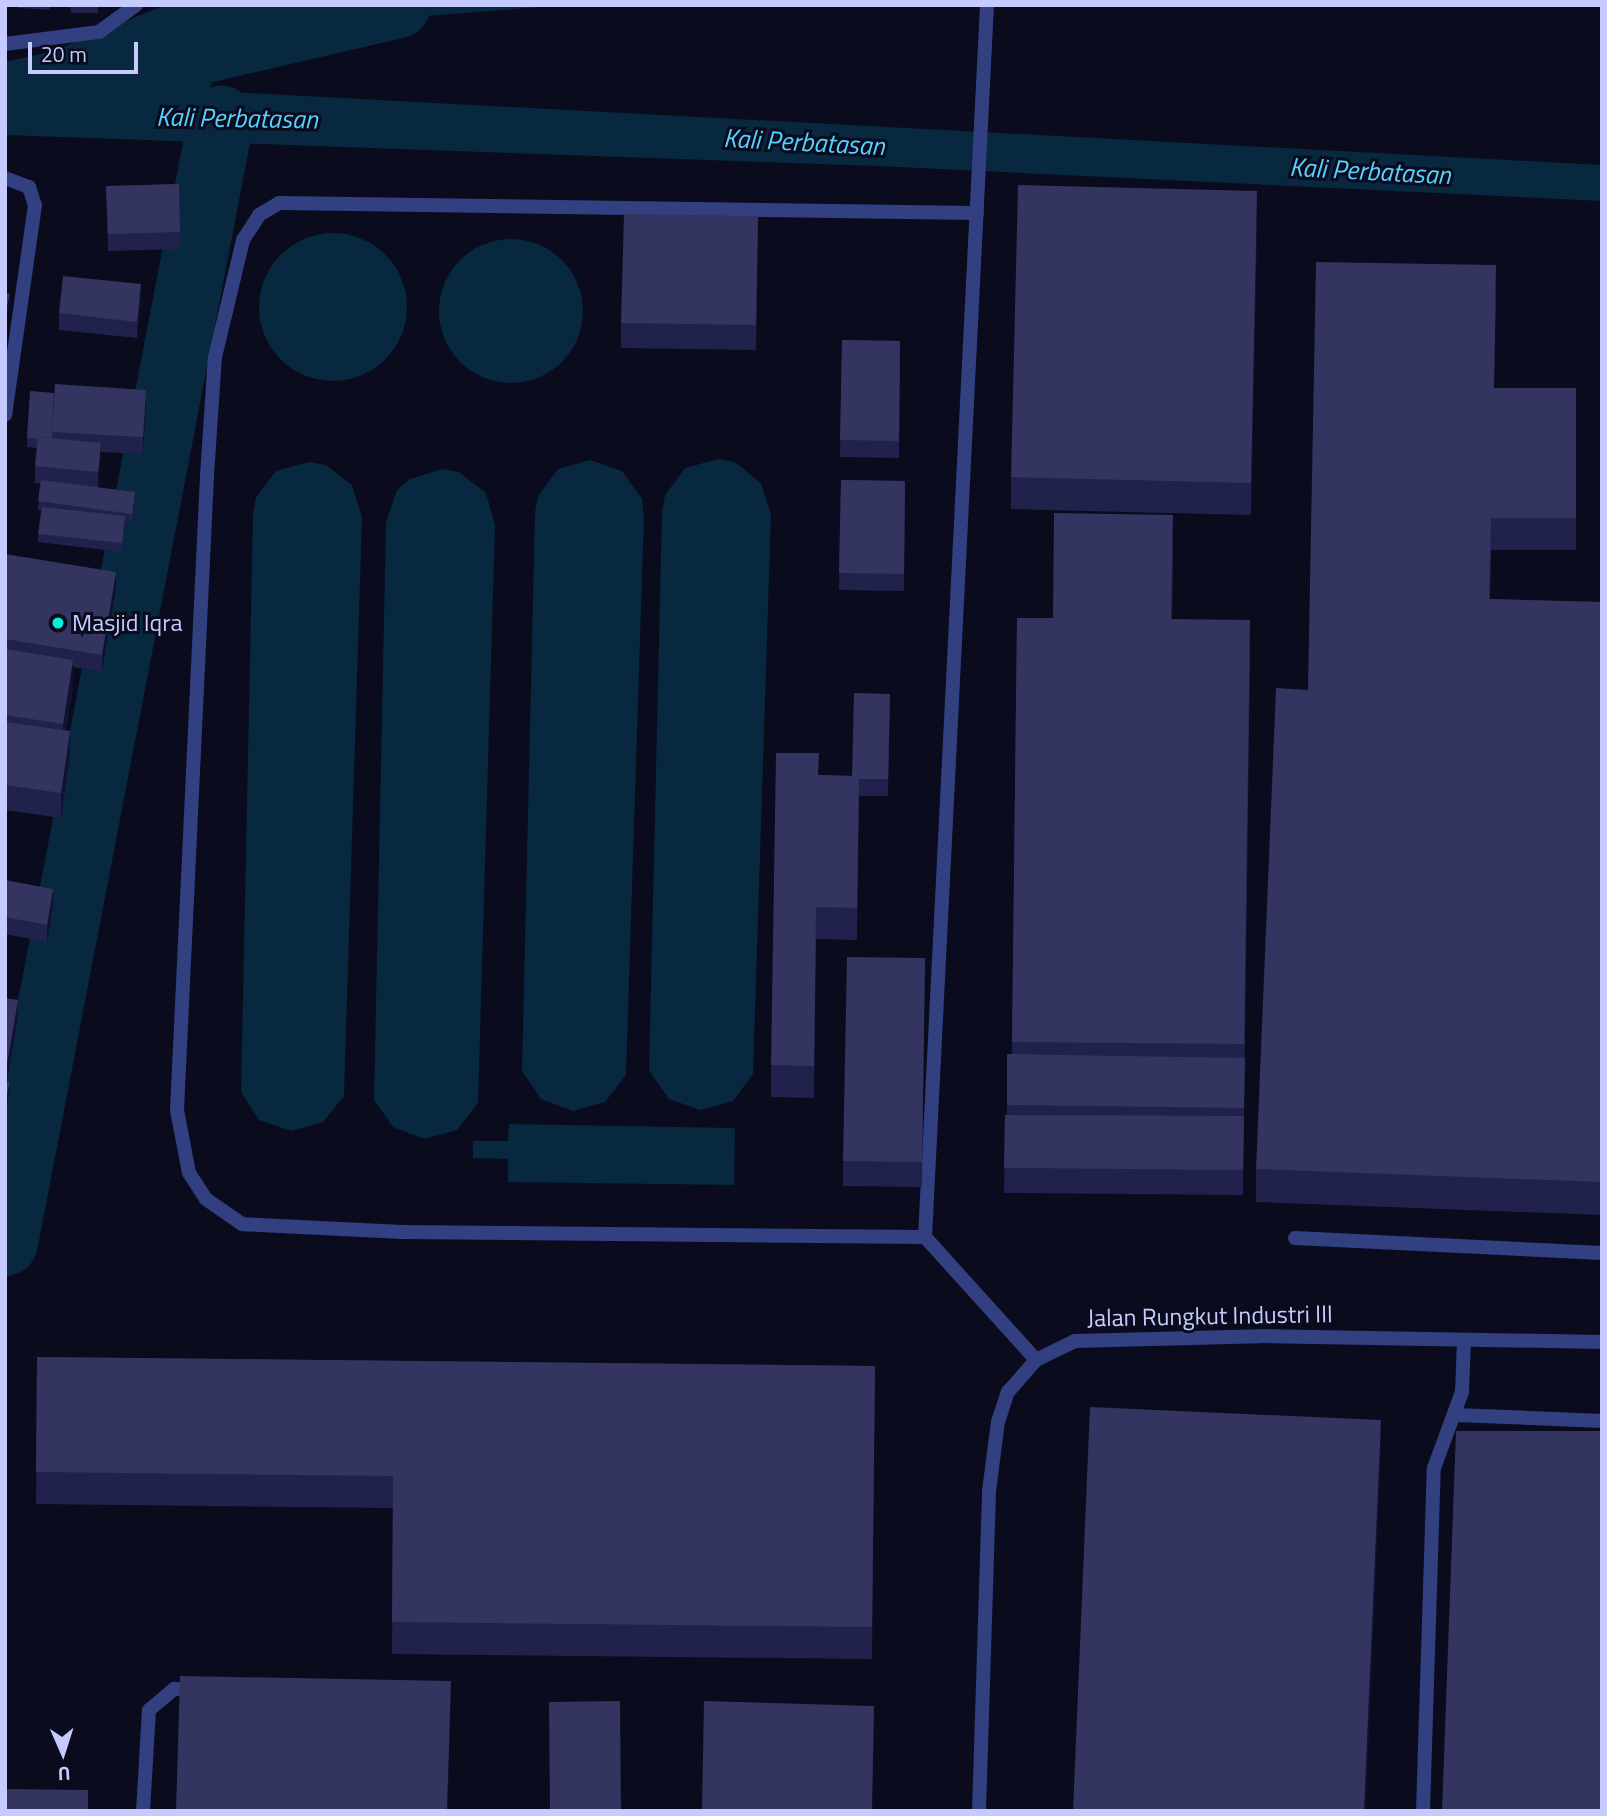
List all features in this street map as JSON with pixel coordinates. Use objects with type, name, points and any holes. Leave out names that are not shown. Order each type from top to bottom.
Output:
[{"type":"street","points":[[5,44],[99,32],[136,5]]},
{"type":"street","points":[[987,5],[925,1237],[1036,1360]]},
{"type":"street","points":[[5,177],[24,182],[33,195],[5,415]]},
{"type":"street","points":[[925,1237],[403,1232],[242,1224],[206,1199],[189,1172],[177,1110],[207,476],[215,356],[240,252],[259,215],[279,203],[977,213]]},
{"type":"street","points":[[1295,1238],[1602,1253]]},
{"type":"street","points":[[1423,1811],[1434,1468],[1455,1415],[1464,1340]]},
{"type":"street","name":"Jalan Rungkut Industri III","points":[[979,1811],[996,1436],[1009,1392],[1036,1360],[1075,1341],[1602,1342]]},
{"type":"street","points":[[1455,1415],[1602,1421]]},
{"type":"street","points":[[143,1811],[149,1710],[174,1689],[214,1691]]},
{"type":"water","name":"Kali Perbatasan","points":[[165,5],[566,5],[223,32],[210,91],[1602,165],[1602,201],[877,166],[5,135],[5,71]]},
{"type":"water","points":[[333,233],[361,239],[385,255],[401,279],[407,307],[401,335],[385,359],[361,375],[333,381],[305,375],[281,359],[265,335],[259,307],[265,279],[281,255],[305,239]]},
{"type":"water","points":[[511,239],[539,245],[562,260],[577,283],[583,311],[577,339],[562,362],[539,377],[511,383],[483,377],[460,362],[445,339],[439,311],[445,283],[460,260],[483,245]]},
{"type":"water","points":[[718,459],[735,462],[761,483],[771,515],[753,1074],[733,1101],[700,1110],[669,1099],[649,1071],[662,512],[665,495],[685,468]]},
{"type":"water","points":[[590,460],[622,471],[642,499],[644,516],[626,1075],[605,1102],[573,1111],[541,1099],[522,1071],[535,512],[538,496],[558,469]]},
{"type":"water","points":[[309,462],[326,465],[352,485],[362,517],[344,1096],[323,1122],[291,1131],[259,1120],[241,1092],[253,514],[256,497],[276,471]]},
{"type":"water","points":[[442,469],[459,472],[486,493],[495,525],[478,1103],[457,1130],[424,1139],[393,1127],[374,1100],[386,522],[397,490],[410,479]]},
{"type":"water","points":[[509,1124],[735,1128],[734,1185],[508,1182],[508,1159],[473,1158],[473,1141],[508,1141]]},
{"type":"building","points":[[179,184],[180,232],[108,234],[106,186]]},
{"type":"building","points":[[1018,185],[1257,191],[1251,483],[1011,477]]},
{"type":"building","points":[[624,214],[758,216],[756,325],[621,323]]},
{"type":"building","points":[[1316,262],[1496,265],[1494,388],[1576,388],[1576,518],[1491,518],[1489,599],[1602,602],[1602,1182],[1256,1169],[1276,688],[1308,690]]},
{"type":"building","points":[[63,276],[141,284],[137,322],[59,313]]},
{"type":"building","points":[[5,293],[10,294],[5,314]]},
{"type":"building","points":[[842,340],[900,341],[899,441],[840,440]]},
{"type":"building","points":[[55,384],[146,390],[143,437],[52,432]]},
{"type":"building","points":[[30,391],[54,393],[52,438],[27,438]]},
{"type":"building","points":[[38,437],[101,443],[98,472],[35,466]]},
{"type":"building","points":[[41,480],[135,492],[132,514],[38,501]]},
{"type":"building","points":[[841,480],[905,481],[904,574],[839,573]]},
{"type":"building","points":[[42,507],[125,516],[122,543],[38,534]]},
{"type":"building","points":[[1054,513],[1173,515],[1171,619],[1250,620],[1244,1044],[1012,1042],[1017,618],[1053,618]]},
{"type":"building","name":"Masjid Iqra","points":[[5,554],[116,572],[102,655],[5,639]]},
{"type":"building","points":[[5,649],[73,660],[63,724],[5,715]]},
{"type":"building","points":[[854,693],[890,694],[888,779],[859,779],[859,776],[852,776]]},
{"type":"building","points":[[5,722],[70,731],[61,793],[5,785]]},
{"type":"building","points":[[776,753],[819,753],[818,775],[859,776],[857,908],[816,907],[814,1066],[771,1065]]},
{"type":"building","points":[[5,880],[53,889],[47,925],[5,917]]},
{"type":"building","points":[[847,957],[925,958],[922,1162],[843,1161]]},
{"type":"building","points":[[5,998],[18,1000],[7,1064],[5,1064]]},
{"type":"building","points":[[1007,1054],[1245,1058],[1244,1108],[1007,1105]]},
{"type":"building","points":[[5,1082],[10,1082],[6,1100],[5,1100]]},
{"type":"building","points":[[1005,1115],[1244,1116],[1243,1170],[1004,1168]]},
{"type":"building","points":[[37,1357],[875,1366],[872,1627],[392,1622],[393,1476],[36,1472]]},
{"type":"building","points":[[1090,1407],[1381,1420],[1364,1811],[1073,1811]]},
{"type":"building","points":[[1456,1431],[1602,1431],[1602,1811],[1442,1811]]},
{"type":"building","points":[[180,1676],[451,1681],[447,1811],[176,1811]]},
{"type":"building","points":[[620,1701],[621,1811],[550,1811],[549,1702]]},
{"type":"building","points":[[704,1701],[874,1706],[872,1811],[702,1811]]},
{"type":"building","points":[[5,1789],[88,1790],[88,1811],[5,1811]]},
{"type":"waterway","name":"Kali Perbatasan","points":[[5,96],[398,5]]},
{"type":"waterway","points":[[5,1243],[221,119]]},
{"type":"place","name":"Masjid Iqra","points":[[58,623]]}]
